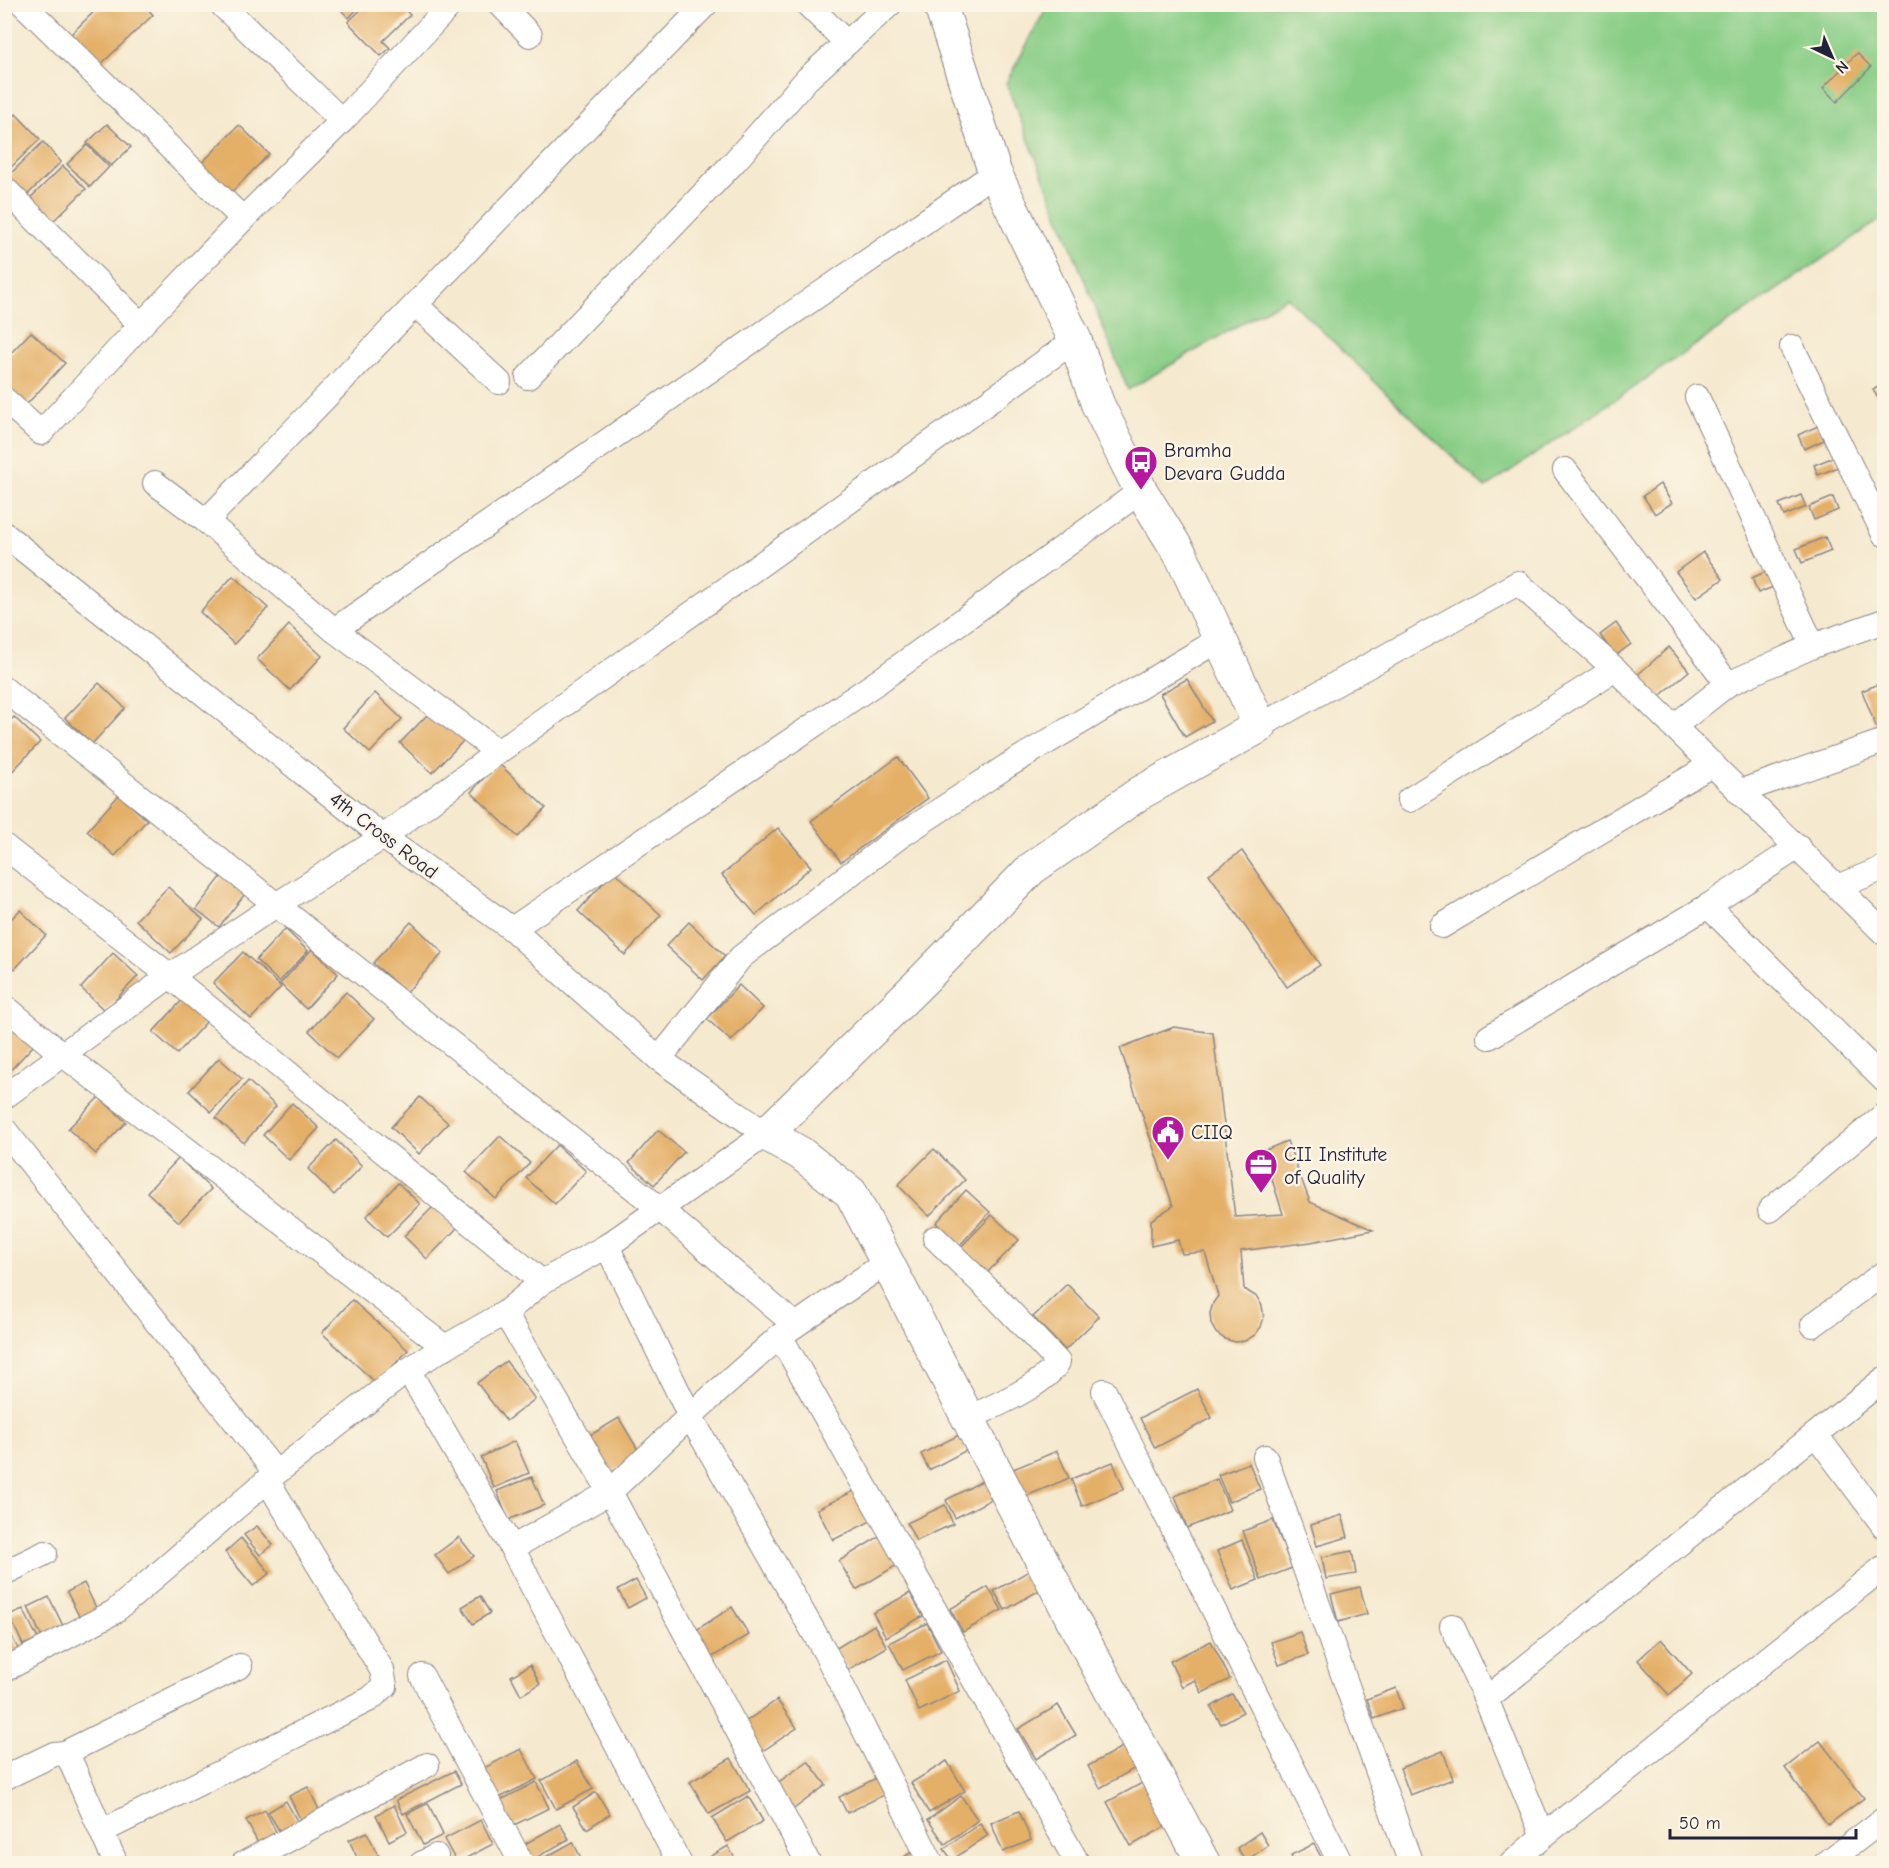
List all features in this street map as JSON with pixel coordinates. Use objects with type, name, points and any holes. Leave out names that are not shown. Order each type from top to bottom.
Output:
[{"type":"street","points":[[23,4],[243,219]]},
{"type":"street","points":[[221,4],[342,121]]},
{"type":"street","points":[[4,399],[41,433],[141,325],[342,121],[451,4]]},
{"type":"street","points":[[500,4],[530,36]]},
{"type":"street","points":[[206,521],[706,4]]},
{"type":"street","points":[[807,4],[848,43]]},
{"type":"street","points":[[528,377],[735,161],[807,79],[891,4]]},
{"type":"street","points":[[940,4],[995,173],[1075,340],[1098,405],[1141,491],[1182,557],[1260,726]]},
{"type":"street","points":[[334,630],[995,173]]},
{"type":"street","points":[[4,188],[141,325]]},
{"type":"street","points":[[416,305],[499,382]]},
{"type":"street","points":[[4,1097],[170,976],[383,837],[498,752],[1075,340]]},
{"type":"street","points":[[1792,347],[1884,534]]},
{"type":"street","points":[[1697,397],[1813,646]]},
{"type":"street","points":[[1565,470],[1728,684]]},
{"type":"street","points":[[155,483],[206,521],[334,630],[498,752]]},
{"type":"street","points":[[512,929],[879,681],[1141,491]]},
{"type":"street","name":"4th Cross Road","points":[[4,534],[383,837],[512,929],[659,1059],[766,1134]]},
{"type":"street","points":[[4,1670],[114,1612],[272,1477],[408,1370],[505,1313],[542,1281],[607,1246],[766,1134],[922,981],[1031,868],[1140,794],[1518,583],[1615,669],[1884,933]]},
{"type":"street","points":[[1673,727],[1728,684],[1813,646],[1884,621]]},
{"type":"street","points":[[659,1059],[741,957],[899,837],[1007,766],[1220,639]]},
{"type":"street","points":[[1409,800],[1615,669]]},
{"type":"street","points":[[4,689],[659,1208],[787,1330],[1078,1863]]},
{"type":"street","points":[[1739,792],[1884,741]]},
{"type":"street","points":[[1442,926],[1713,764]]},
{"type":"street","points":[[4,846],[170,976],[542,1281]]},
{"type":"street","points":[[1490,1037],[1708,906],[1798,848]]},
{"type":"street","points":[[1837,887],[1884,868]]},
{"type":"street","points":[[1708,906],[1884,1080]]},
{"type":"street","points":[[4,1006],[62,1054],[445,1347]]},
{"type":"street","points":[[1770,1210],[1884,1116]]},
{"type":"street","points":[[4,1129],[272,1477],[382,1670],[385,1686],[370,1699],[102,1831]]},
{"type":"street","points":[[766,1134],[800,1153],[851,1193],[1074,1622],[1204,1863]]},
{"type":"street","points":[[935,1238],[1058,1362],[1054,1369],[1035,1384],[969,1419]]},
{"type":"street","points":[[607,1246],[690,1416],[824,1650],[932,1863]]},
{"type":"street","points":[[513,1548],[610,1492],[690,1416],[787,1330],[887,1262]]},
{"type":"street","points":[[1813,1325],[1884,1273]]},
{"type":"street","points":[[505,1313],[610,1492],[809,1863]]},
{"type":"street","points":[[408,1370],[513,1548],[680,1863]]},
{"type":"street","points":[[1486,1699],[1816,1436],[1884,1379]]},
{"type":"street","points":[[1104,1391],[1341,1863]]},
{"type":"street","points":[[1816,1436],[1884,1526]]},
{"type":"street","points":[[1265,1457],[1411,1863]]},
{"type":"street","points":[[4,1573],[45,1553]]},
{"type":"street","points":[[1511,1863],[1884,1568]]},
{"type":"street","points":[[1452,1626],[1486,1699],[1543,1836]]},
{"type":"street","points":[[4,1778],[54,1754],[65,1753],[240,1666]]},
{"type":"street","points":[[422,1676],[522,1863]]},
{"type":"street","points":[[65,1753],[116,1863]]},
{"type":"street","points":[[243,1863],[427,1765]]},
{"type":"street","points":[[1825,1863],[1884,1819]]},
{"type":"green space","points":[[1048,5],[1884,5],[1884,217],[1485,488],[1287,297],[1128,390],[1006,83]]},
{"type":"building","points":[[102,4],[144,4],[153,15],[99,66],[70,35]]},
{"type":"building","points":[[335,4],[362,4],[349,18]]},
{"type":"building","points":[[367,4],[400,4],[410,15],[383,41],[390,48],[381,56],[348,22]]},
{"type":"building","points":[[1857,53],[1871,67],[1837,102],[1823,88]]},
{"type":"building","points":[[16,114],[40,139],[4,174],[4,126]]},
{"type":"building","points":[[107,124],[131,147],[111,166],[87,143]]},
{"type":"building","points":[[239,125],[269,154],[228,196],[198,167]]},
{"type":"building","points":[[43,142],[61,162],[24,198],[6,178]]},
{"type":"building","points":[[87,145],[109,167],[90,187],[67,164]]},
{"type":"building","points":[[63,166],[86,189],[47,227],[25,203]]},
{"type":"building","points":[[31,332],[65,363],[26,405],[4,385],[4,360]]},
{"type":"building","points":[[1884,383],[1884,398],[1880,401],[1873,390]]},
{"type":"building","points":[[1818,426],[1824,440],[1804,449],[1798,435]]},
{"type":"building","points":[[1834,457],[1838,467],[1818,475],[1814,465]]},
{"type":"building","points":[[1660,484],[1672,503],[1655,514],[1643,496]]},
{"type":"building","points":[[1801,495],[1806,507],[1784,516],[1779,504]]},
{"type":"building","points":[[1833,497],[1838,510],[1814,520],[1809,507]]},
{"type":"building","points":[[1825,537],[1831,551],[1802,563],[1796,549]]},
{"type":"building","points":[[1703,552],[1723,579],[1696,598],[1676,572]]},
{"type":"building","points":[[1767,571],[1773,587],[1758,593],[1752,578]]},
{"type":"building","points":[[233,576],[268,608],[234,644],[200,612]]},
{"type":"building","points":[[1616,623],[1631,644],[1615,656],[1600,635]]},
{"type":"building","points":[[289,625],[322,656],[290,690],[257,659]]},
{"type":"building","points":[[1669,647],[1689,671],[1655,700],[1635,677]]},
{"type":"building","points":[[1187,679],[1212,721],[1185,737],[1160,694]]},
{"type":"building","points":[[99,683],[125,708],[92,744],[65,718]]},
{"type":"building","points":[[1881,683],[1884,692],[1884,731],[1879,734],[1862,691]]},
{"type":"building","points":[[375,693],[402,719],[370,753],[343,728]]},
{"type":"building","points":[[434,708],[466,738],[432,773],[400,743]]},
{"type":"building","points":[[14,717],[40,742],[6,778],[4,777],[4,726]]},
{"type":"building","points":[[898,757],[928,798],[841,862],[811,821]]},
{"type":"building","points":[[498,763],[546,808],[518,837],[471,792]]},
{"type":"building","points":[[119,795],[147,820],[115,856],[87,831]]},
{"type":"building","points":[[778,828],[811,867],[756,915],[722,875]]},
{"type":"building","points":[[1242,851],[1320,965],[1287,987],[1209,874]]},
{"type":"building","points":[[614,871],[661,915],[625,955],[578,911]]},
{"type":"building","points":[[222,876],[245,894],[219,927],[196,909]]},
{"type":"building","points":[[168,887],[203,919],[171,953],[136,920]]},
{"type":"building","points":[[20,910],[46,935],[15,969],[4,959],[4,926]]},
{"type":"building","points":[[411,922],[443,953],[406,993],[373,963]]},
{"type":"building","points":[[689,922],[725,956],[703,980],[666,946]]},
{"type":"building","points":[[285,929],[308,951],[279,982],[256,960]]},
{"type":"building","points":[[312,949],[338,974],[306,1009],[280,984]]},
{"type":"building","points":[[243,952],[281,987],[251,1019],[213,983]]},
{"type":"building","points":[[113,953],[138,976],[105,1011],[81,988]]},
{"type":"building","points":[[739,985],[763,1008],[731,1041],[707,1019]]},
{"type":"building","points":[[346,992],[374,1019],[337,1058],[309,1031]]},
{"type":"building","points":[[184,998],[208,1020],[177,1054],[153,1032]]},
{"type":"building","points":[[12,1024],[34,1045],[4,1077],[4,1032]]},
{"type":"building","points":[[1174,1027],[1213,1033],[1235,1217],[1283,1214],[1263,1151],[1287,1141],[1310,1202],[1373,1230],[1311,1242],[1241,1251],[1244,1289],[1257,1297],[1264,1317],[1255,1335],[1245,1341],[1235,1342],[1225,1339],[1216,1333],[1211,1324],[1210,1313],[1218,1296],[1205,1252],[1182,1254],[1178,1240],[1151,1246],[1151,1220],[1173,1206],[1120,1048]]},
{"type":"building","points":[[219,1058],[242,1079],[211,1112],[189,1091]]},
{"type":"building","points":[[248,1081],[276,1106],[244,1143],[216,1118]]},
{"type":"building","points":[[99,1097],[126,1122],[96,1154],[68,1129]]},
{"type":"building","points":[[420,1097],[448,1123],[419,1154],[391,1127]]},
{"type":"building","points":[[292,1103],[319,1128],[289,1160],[263,1135]]},
{"type":"building","points":[[658,1130],[684,1152],[654,1185],[629,1163]]},
{"type":"building","points":[[500,1136],[530,1163],[496,1199],[466,1172]]},
{"type":"building","points":[[336,1140],[362,1166],[334,1195],[308,1169]]},
{"type":"building","points":[[557,1145],[586,1171],[555,1204],[526,1178]]},
{"type":"building","points":[[934,1149],[965,1180],[929,1216],[898,1185]]},
{"type":"building","points":[[179,1158],[211,1189],[179,1222],[147,1192]]},
{"type":"building","points":[[398,1183],[420,1204],[387,1237],[366,1217]]},
{"type":"building","points":[[966,1190],[990,1212],[960,1245],[936,1223]]},
{"type":"building","points":[[434,1206],[457,1228],[427,1259],[404,1236]]},
{"type":"building","points":[[992,1215],[1019,1240],[985,1275],[959,1249]]},
{"type":"building","points":[[1067,1284],[1099,1317],[1065,1350],[1033,1317]]},
{"type":"building","points":[[352,1300],[408,1350],[377,1384],[322,1333]]},
{"type":"building","points":[[506,1361],[535,1399],[506,1421],[477,1383]]},
{"type":"building","points":[[1197,1389],[1212,1418],[1155,1448],[1140,1418]]},
{"type":"building","points":[[619,1418],[641,1455],[609,1474],[587,1437]]},
{"type":"building","points":[[959,1435],[967,1450],[929,1470],[921,1454]]},
{"type":"building","points":[[515,1441],[529,1473],[494,1488],[481,1457]]},
{"type":"building","points":[[1057,1451],[1069,1478],[1017,1500],[1006,1472]]},
{"type":"building","points":[[1113,1462],[1124,1489],[1082,1506],[1071,1479]]},
{"type":"building","points":[[1249,1463],[1260,1489],[1229,1502],[1218,1475]]},
{"type":"building","points":[[532,1477],[544,1505],[508,1520],[497,1491]]},
{"type":"building","points":[[986,1479],[996,1497],[955,1518],[946,1500]]},
{"type":"building","points":[[1217,1479],[1230,1510],[1187,1528],[1175,1496]]},
{"type":"building","points":[[856,1490],[871,1521],[833,1540],[817,1509]]},
{"type":"building","points":[[945,1505],[953,1524],[916,1541],[907,1523]]},
{"type":"building","points":[[1342,1515],[1348,1537],[1317,1546],[1311,1525]]},
{"type":"building","points":[[1273,1520],[1292,1568],[1261,1580],[1243,1531]]},
{"type":"building","points":[[257,1526],[273,1545],[260,1555],[244,1535]]},
{"type":"building","points":[[880,1536],[897,1565],[856,1590],[839,1561]]},
{"type":"building","points":[[459,1537],[474,1556],[449,1574],[435,1555]]},
{"type":"building","points":[[241,1538],[270,1573],[253,1586],[225,1552]]},
{"type":"building","points":[[1242,1540],[1258,1580],[1233,1590],[1217,1551]]},
{"type":"building","points":[[1352,1551],[1356,1574],[1326,1579],[1322,1557]]},
{"type":"building","points":[[1036,1567],[1047,1586],[1005,1610],[994,1591]]},
{"type":"building","points":[[636,1580],[646,1598],[628,1608],[618,1590]]},
{"type":"building","points":[[84,1583],[98,1612],[81,1620],[67,1592]]},
{"type":"building","points":[[988,1587],[1002,1610],[963,1632],[950,1609]]},
{"type":"building","points":[[1360,1587],[1367,1614],[1338,1622],[1331,1594]]},
{"type":"building","points":[[910,1593],[923,1616],[886,1637],[873,1613]]},
{"type":"building","points":[[480,1596],[490,1613],[473,1624],[462,1607]]},
{"type":"building","points":[[49,1597],[66,1632],[44,1642],[28,1607]]},
{"type":"building","points":[[732,1607],[749,1635],[709,1659],[693,1632]]},
{"type":"building","points":[[23,1609],[38,1639],[23,1645],[9,1615]]},
{"type":"building","points":[[4,1620],[19,1651],[4,1658]]},
{"type":"building","points":[[927,1623],[941,1651],[903,1670],[889,1643]]},
{"type":"building","points":[[874,1625],[887,1647],[848,1670],[835,1649]]},
{"type":"building","points":[[1300,1632],[1308,1655],[1279,1665],[1271,1642]]},
{"type":"building","points":[[1661,1639],[1692,1674],[1669,1695],[1638,1660]]},
{"type":"building","points":[[1211,1641],[1230,1679],[1202,1693],[1195,1680],[1182,1687],[1170,1661]]},
{"type":"building","points":[[946,1660],[960,1691],[919,1711],[905,1680]]},
{"type":"building","points":[[530,1665],[540,1684],[521,1695],[511,1676]]},
{"type":"building","points":[[1396,1688],[1403,1708],[1374,1719],[1367,1699]]},
{"type":"building","points":[[1232,1694],[1243,1712],[1221,1724],[1211,1707]]},
{"type":"building","points":[[777,1700],[797,1728],[758,1754],[739,1726]]},
{"type":"building","points":[[1058,1705],[1076,1735],[1036,1759],[1018,1729]]},
{"type":"building","points":[[1820,1741],[1864,1798],[1828,1825],[1785,1768]]},
{"type":"building","points":[[1127,1744],[1139,1766],[1100,1788],[1088,1766]]},
{"type":"building","points":[[521,1749],[537,1779],[497,1799],[482,1769]]},
{"type":"building","points":[[1443,1751],[1453,1779],[1410,1795],[1400,1768]]},
{"type":"building","points":[[731,1758],[750,1791],[709,1814],[690,1782]]},
{"type":"building","points":[[577,1761],[593,1789],[556,1809],[541,1781]]},
{"type":"building","points":[[808,1761],[826,1785],[791,1811],[773,1786]]},
{"type":"building","points":[[947,1761],[965,1791],[929,1813],[911,1783]]},
{"type":"building","points":[[454,1771],[461,1784],[403,1814],[396,1800]]},
{"type":"building","points":[[878,1777],[886,1794],[847,1813],[839,1797]]},
{"type":"building","points":[[536,1782],[549,1808],[512,1826],[499,1801]]},
{"type":"building","points":[[1144,1782],[1168,1825],[1131,1846],[1107,1802]]},
{"type":"building","points":[[308,1787],[324,1820],[305,1829],[289,1796]]},
{"type":"building","points":[[596,1792],[610,1814],[587,1829],[573,1807]]},
{"type":"building","points":[[748,1796],[763,1821],[727,1842],[712,1818]]},
{"type":"building","points":[[961,1796],[978,1820],[945,1844],[928,1820]]},
{"type":"building","points":[[286,1801],[302,1830],[285,1840],[268,1812]]},
{"type":"building","points":[[428,1803],[443,1835],[423,1845],[407,1814]]},
{"type":"building","points":[[394,1805],[407,1832],[389,1841],[376,1815]]},
{"type":"building","points":[[265,1810],[280,1840],[261,1849],[246,1820]]},
{"type":"building","points":[[1019,1811],[1031,1840],[1003,1852],[991,1823]]},
{"type":"building","points":[[481,1820],[493,1844],[457,1863],[444,1839]]},
{"type":"building","points":[[980,1823],[988,1835],[952,1860],[944,1849]]},
{"type":"building","points":[[560,1824],[569,1839],[532,1860],[523,1845]]},
{"type":"building","points":[[367,1832],[380,1859],[370,1864],[360,1864],[349,1840]]},
{"type":"building","points":[[1260,1832],[1268,1845],[1246,1861],[1237,1848]]},
{"type":"building","points":[[573,1842],[584,1864],[533,1864]]},
{"type":"building","points":[[1314,1844],[1321,1857],[1308,1864],[1295,1864],[1291,1855]]},
{"type":"building","points":[[728,1846],[738,1864],[698,1864]]},
{"type":"building","points":[[915,1850],[923,1864],[893,1864]]},
{"type":"place","name":"Bramha Devara Gudda","points":[[1141,491]]},
{"type":"place","name":"CIIQ","points":[[1168,1161]]},
{"type":"place","name":"CII Institute of Quality","points":[[1261,1194]]}]
